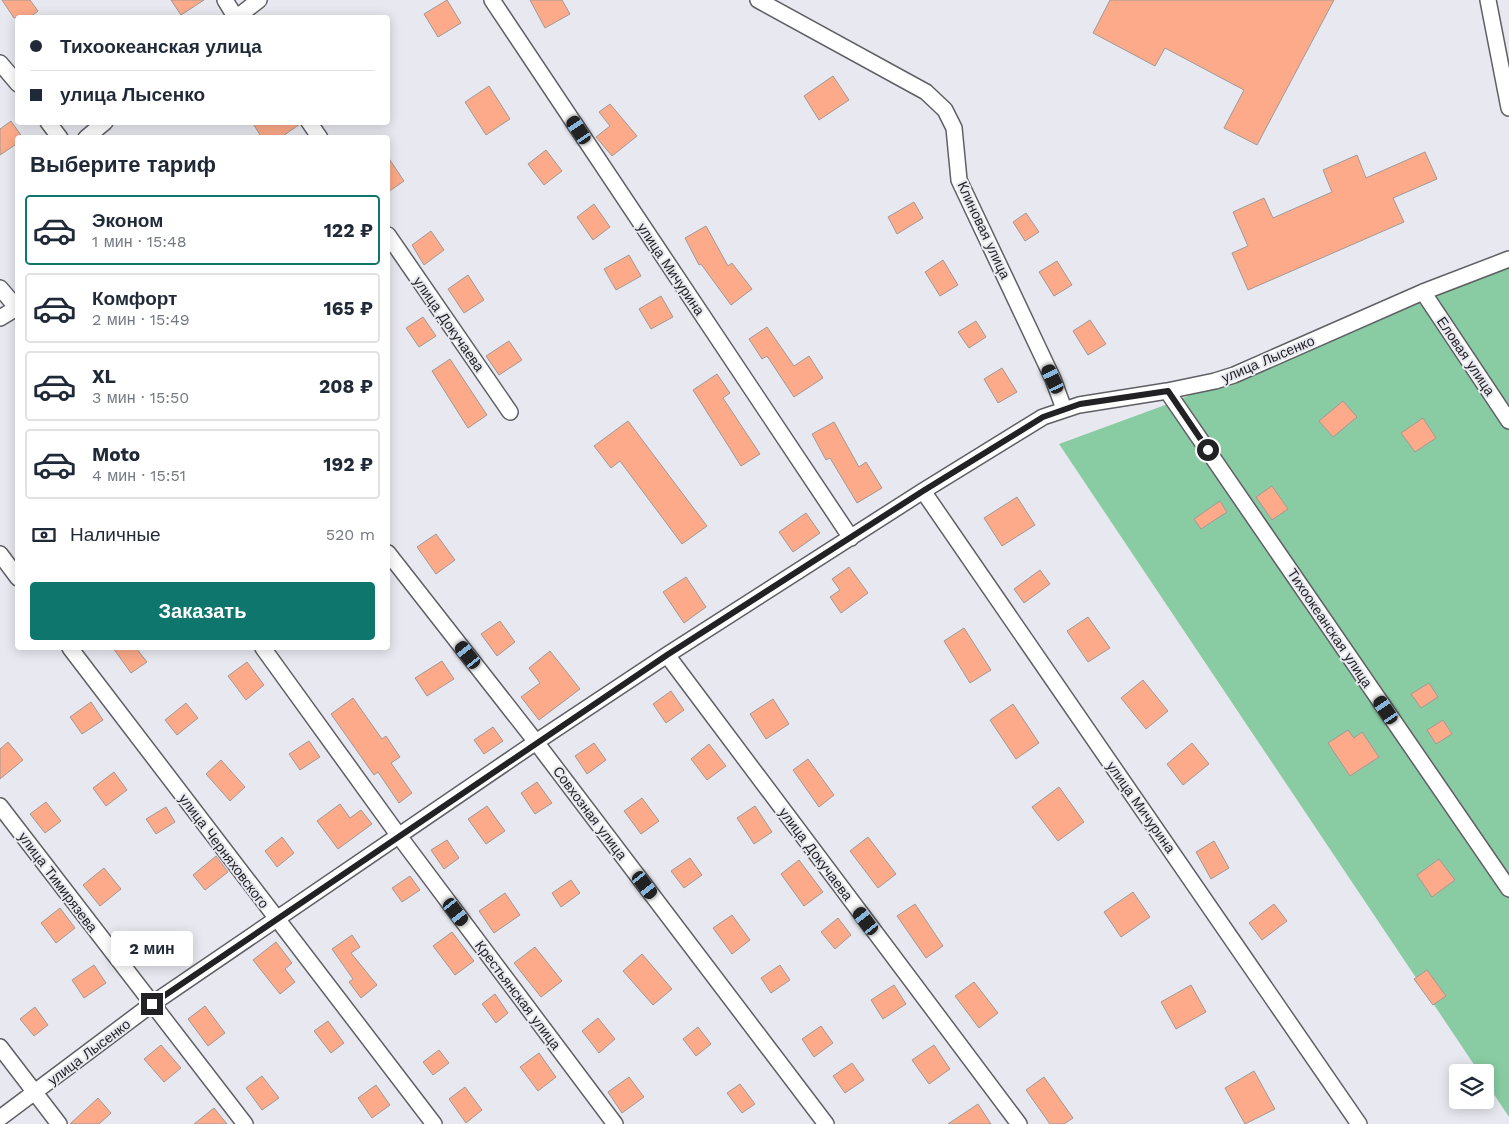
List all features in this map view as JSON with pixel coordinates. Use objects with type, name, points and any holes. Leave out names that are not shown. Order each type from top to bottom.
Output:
[{"type":"street","points":[[225,0],[235,15]]},
{"type":"street","points":[[239,15],[259,0]]},
{"type":"street","name":"улица Мичурина","points":[[492,0],[851,538]]},
{"type":"street","name":"Клиновая улица","points":[[758,0],[926,92],[945,110],[954,128],[959,180],[1053,379],[1064,409]]},
{"type":"street","points":[[1488,0],[1509,108]]},
{"type":"street","points":[[0,63],[15,80]]},
{"type":"street","points":[[90,135],[101,125]]},
{"type":"street","name":"улица Докучаева","points":[[390,238],[510,412]]},
{"type":"street","name":"улица Лысенко","points":[[0,1118],[152,1004],[536,742],[667,655],[923,491],[1043,417],[1080,404],[1168,391],[1234,375],[1423,292],[1509,259]]},
{"type":"street","points":[[0,288],[15,306]]},
{"type":"street","name":"Еловая улица","points":[[1423,292],[1509,421]]},
{"type":"street","points":[[0,318],[15,309]]},
{"type":"street","name":"Тихоокеанская улица","points":[[1168,391],[1509,889]]},
{"type":"street","name":"улица Мичурина","points":[[923,491],[1359,1124]]},
{"type":"street","points":[[0,554],[15,574]]},
{"type":"street","name":"Совхозная улица","points":[[390,556],[536,742],[826,1124]]},
{"type":"street","name":"улица Черняховского","points":[[72,650],[434,1124]]},
{"type":"street","name":"Крестьянская улица","points":[[264,650],[399,836],[615,1124]]},
{"type":"street","name":"улица Докучаева","points":[[667,655],[1019,1124]]},
{"type":"street","name":"улица Тимирязева","points":[[0,806],[245,1124]]},
{"type":"street","points":[[0,1047],[59,1124]]},
{"type":"green space","points":[[1509,260],[1509,1117],[1494,1094],[1494,1064],[1474,1064],[1059,444],[1176,401]]},
{"type":"building","points":[[2,0],[30,0],[38,11],[33,15],[15,15],[14,18]]},
{"type":"building","points":[[171,0],[204,0],[181,15]]},
{"type":"building","points":[[447,0],[461,23],[438,37],[424,14]]},
{"type":"building","points":[[530,0],[562,0],[570,14],[545,28]]},
{"type":"building","points":[[1110,0],[1334,0],[1257,145],[1224,128],[1244,90],[1165,48],[1155,66],[1093,33]]},
{"type":"building","points":[[833,76],[849,100],[819,120],[804,96]]},
{"type":"building","points":[[489,86],[510,119],[486,135],[465,102]]},
{"type":"building","points":[[610,104],[637,136],[612,156],[596,137],[610,126],[599,112]]},
{"type":"building","points":[[11,121],[21,135],[15,135],[15,145],[0,155],[0,129]]},
{"type":"building","points":[[254,125],[299,125],[284,135],[260,135]]},
{"type":"building","points":[[546,150],[562,171],[544,185],[528,164]]},
{"type":"building","points":[[1425,152],[1437,179],[1393,198],[1404,222],[1248,290],[1232,253],[1248,246],[1233,212],[1264,198],[1273,218],[1332,192],[1323,170],[1357,155],[1366,178]]},
{"type":"building","points":[[390,160],[404,181],[390,191]]},
{"type":"building","points":[[914,202],[923,218],[897,234],[888,217]]},
{"type":"building","points":[[594,204],[610,227],[593,240],[577,217]]},
{"type":"building","points":[[1026,213],[1039,232],[1025,241],[1013,222]]},
{"type":"building","points":[[706,226],[728,266],[732,263],[752,289],[731,305],[701,264],[699,265],[685,238]]},
{"type":"building","points":[[431,231],[444,250],[424,265],[412,245]]},
{"type":"building","points":[[629,255],[641,276],[616,290],[604,269]]},
{"type":"building","points":[[943,260],[958,285],[940,296],[925,272]]},
{"type":"building","points":[[1057,261],[1072,285],[1054,296],[1039,272]]},
{"type":"building","points":[[468,275],[484,300],[464,313],[448,289]]},
{"type":"building","points":[[661,296],[673,317],[651,329],[639,309]]},
{"type":"building","points":[[423,317],[436,336],[419,347],[406,328]]},
{"type":"building","points":[[1090,320],[1106,344],[1088,355],[1073,331]]},
{"type":"building","points":[[976,321],[986,337],[969,348],[958,332]]},
{"type":"building","points":[[767,327],[794,366],[809,356],[823,378],[794,397],[767,356],[762,359],[749,339]]},
{"type":"building","points":[[509,341],[522,360],[499,375],[486,356]]},
{"type":"building","points":[[450,359],[487,415],[468,428],[432,371]]},
{"type":"building","points":[[1002,368],[1017,392],[998,403],[984,379]]},
{"type":"building","points":[[717,374],[730,393],[723,398],[760,454],[741,466],[693,390]]},
{"type":"building","points":[[1343,401],[1357,417],[1333,437],[1319,421]]},
{"type":"building","points":[[1423,418],[1436,438],[1415,452],[1401,433]]},
{"type":"building","points":[[628,421],[707,526],[682,544],[620,461],[611,468],[594,446]]},
{"type":"building","points":[[834,422],[859,467],[866,462],[882,488],[857,503],[830,458],[826,460],[812,434]]},
{"type":"building","points":[[1272,486],[1288,509],[1272,520],[1256,497]]},
{"type":"building","points":[[1017,497],[1035,525],[1002,546],[984,518]]},
{"type":"building","points":[[1220,501],[1227,512],[1201,529],[1194,519]]},
{"type":"building","points":[[806,513],[820,533],[793,552],[779,532]]},
{"type":"building","points":[[436,534],[455,560],[436,574],[417,547]]},
{"type":"building","points":[[849,567],[868,593],[841,613],[830,597],[840,590],[832,579]]},
{"type":"building","points":[[1040,570],[1050,584],[1024,603],[1014,589]]},
{"type":"building","points":[[686,577],[706,607],[684,623],[663,592]]},
{"type":"building","points":[[1088,617],[1110,648],[1088,662],[1067,631]]},
{"type":"building","points":[[500,621],[515,642],[497,656],[481,634]]},
{"type":"building","points":[[964,628],[991,670],[970,683],[944,641]]},
{"type":"building","points":[[114,650],[138,650],[147,662],[131,673]]},
{"type":"building","points":[[550,651],[580,689],[539,720],[521,697],[540,683],[529,668]]},
{"type":"building","points":[[442,661],[454,679],[427,696],[415,678]]},
{"type":"building","points":[[247,662],[264,685],[246,700],[228,676]]},
{"type":"building","points":[[1143,680],[1168,711],[1146,729],[1121,698]]},
{"type":"building","points":[[1429,683],[1438,697],[1421,708],[1411,694]]},
{"type":"building","points":[[671,691],[684,710],[666,723],[653,704]]},
{"type":"building","points":[[353,698],[382,739],[386,736],[400,757],[391,763],[412,793],[399,803],[378,772],[374,775],[331,714]]},
{"type":"building","points":[[773,699],[789,724],[766,739],[750,714]]},
{"type":"building","points":[[91,702],[103,720],[82,734],[70,717]]},
{"type":"building","points":[[186,703],[198,718],[177,735],[165,720]]},
{"type":"building","points":[[1013,704],[1039,743],[1016,759],[990,720]]},
{"type":"building","points":[[1443,720],[1452,734],[1436,744],[1427,730]]},
{"type":"building","points":[[493,727],[503,741],[484,754],[474,740]]},
{"type":"building","points":[[1348,730],[1354,738],[1362,732],[1379,757],[1350,776],[1328,743]]},
{"type":"building","points":[[309,741],[320,757],[300,770],[289,754]]},
{"type":"building","points":[[8,742],[23,760],[0,779],[0,749]]},
{"type":"building","points":[[594,743],[606,760],[587,774],[575,756]]},
{"type":"building","points":[[1192,743],[1209,764],[1183,785],[1167,764]]},
{"type":"building","points":[[709,744],[726,766],[707,780],[691,759]]},
{"type":"building","points":[[808,759],[834,795],[819,807],[793,770]]},
{"type":"building","points":[[221,760],[245,787],[230,801],[206,774]]},
{"type":"building","points":[[114,772],[127,790],[106,806],[93,788]]},
{"type":"building","points":[[537,782],[552,803],[535,814],[521,793]]},
{"type":"building","points":[[1059,787],[1084,822],[1058,841],[1032,807]]},
{"type":"building","points":[[642,798],[659,821],[641,834],[624,811]]},
{"type":"building","points":[[46,802],[61,821],[45,833],[30,814]]},
{"type":"building","points":[[340,804],[350,818],[361,810],[372,824],[338,849],[317,821]]},
{"type":"building","points":[[487,806],[505,831],[486,844],[468,819]]},
{"type":"building","points":[[755,806],[772,832],[754,844],[737,818]]},
{"type":"building","points":[[166,807],[175,822],[156,834],[146,819]]},
{"type":"building","points":[[282,837],[294,853],[277,867],[265,851]]},
{"type":"building","points":[[868,837],[896,874],[878,888],[850,851]]},
{"type":"building","points":[[447,840],[459,858],[444,869],[431,850]]},
{"type":"building","points":[[1214,841],[1229,868],[1211,879],[1196,852]]},
{"type":"building","points":[[216,856],[228,872],[205,890],[193,875]]},
{"type":"building","points":[[690,858],[702,875],[684,888],[671,871]]},
{"type":"building","points":[[1439,859],[1455,880],[1432,897],[1417,875]]},
{"type":"building","points":[[799,860],[823,892],[804,906],[781,874]]},
{"type":"building","points":[[104,868],[121,889],[100,906],[83,885]]},
{"type":"building","points":[[410,876],[420,890],[402,902],[392,888]]},
{"type":"building","points":[[571,880],[580,893],[561,907],[552,893]]},
{"type":"building","points":[[1133,892],[1150,917],[1121,937],[1104,912]]},
{"type":"building","points":[[505,893],[520,915],[494,933],[479,911]]},
{"type":"building","points":[[915,904],[943,946],[926,958],[897,916]]},
{"type":"building","points":[[1274,904],[1287,921],[1262,940],[1249,923]]},
{"type":"building","points":[[60,908],[75,928],[56,943],[41,923]]},
{"type":"building","points":[[732,915],[750,940],[732,954],[713,928]]},
{"type":"building","points":[[838,918],[851,935],[835,949],[821,932]]},
{"type":"building","points":[[452,932],[474,961],[455,975],[433,946]]},
{"type":"building","points":[[352,935],[360,947],[351,953],[377,985],[361,998],[349,982],[353,979],[332,949]]},
{"type":"building","points":[[276,942],[292,963],[285,969],[295,982],[280,994],[253,960]]},
{"type":"building","points":[[535,947],[562,981],[541,997],[514,963]]},
{"type":"building","points":[[642,954],[672,989],[653,1005],[623,971]]},
{"type":"building","points":[[94,965],[106,983],[84,998],[72,980]]},
{"type":"building","points":[[780,965],[790,980],[771,993],[761,978]]},
{"type":"building","points":[[1427,970],[1446,996],[1433,1005],[1414,979]]},
{"type":"building","points":[[974,982],[998,1013],[979,1028],[955,996]]},
{"type":"building","points":[[894,985],[906,1004],[883,1019],[871,1000]]},
{"type":"building","points":[[1191,985],[1206,1012],[1176,1029],[1161,1002]]},
{"type":"building","points":[[495,994],[508,1013],[496,1023],[482,1004]]},
{"type":"building","points":[[205,1006],[225,1033],[208,1046],[188,1019]]},
{"type":"building","points":[[35,1007],[48,1025],[34,1036],[20,1019]]},
{"type":"building","points":[[598,1018],[615,1039],[599,1053],[582,1031]]},
{"type":"building","points":[[328,1021],[344,1043],[331,1053],[314,1031]]},
{"type":"building","points":[[821,1026],[833,1043],[814,1057],[802,1039]]},
{"type":"building","points":[[698,1027],[711,1044],[696,1056],[683,1039]]},
{"type":"building","points":[[161,1045],[181,1068],[164,1082],[144,1059]]},
{"type":"building","points":[[934,1045],[950,1069],[929,1084],[912,1060]]},
{"type":"building","points":[[439,1050],[449,1063],[433,1075],[423,1062]]},
{"type":"building","points":[[539,1053],[556,1077],[538,1091],[520,1067]]},
{"type":"building","points":[[852,1063],[864,1080],[845,1093],[833,1076]]},
{"type":"building","points":[[1254,1071],[1275,1109],[1245,1124],[1225,1088]]},
{"type":"building","points":[[262,1076],[279,1098],[262,1110],[246,1088]]},
{"type":"building","points":[[629,1077],[644,1097],[622,1113],[608,1092]]},
{"type":"building","points":[[1044,1077],[1073,1118],[1064,1124],[1050,1124],[1026,1090]]},
{"type":"building","points":[[740,1084],[755,1104],[742,1113],[727,1093]]},
{"type":"building","points":[[376,1085],[390,1105],[372,1118],[358,1098]]},
{"type":"building","points":[[465,1087],[482,1110],[466,1123],[449,1099]]},
{"type":"building","points":[[98,1098],[111,1113],[99,1124],[70,1124]]},
{"type":"building","points":[[978,1104],[991,1124],[948,1124]]},
{"type":"building","points":[[214,1108],[227,1124],[194,1124]]},
{"type":"route","points":[[152,1004],[667,655],[923,491],[1043,417],[1080,404],[1168,391],[1208,450]]}]
